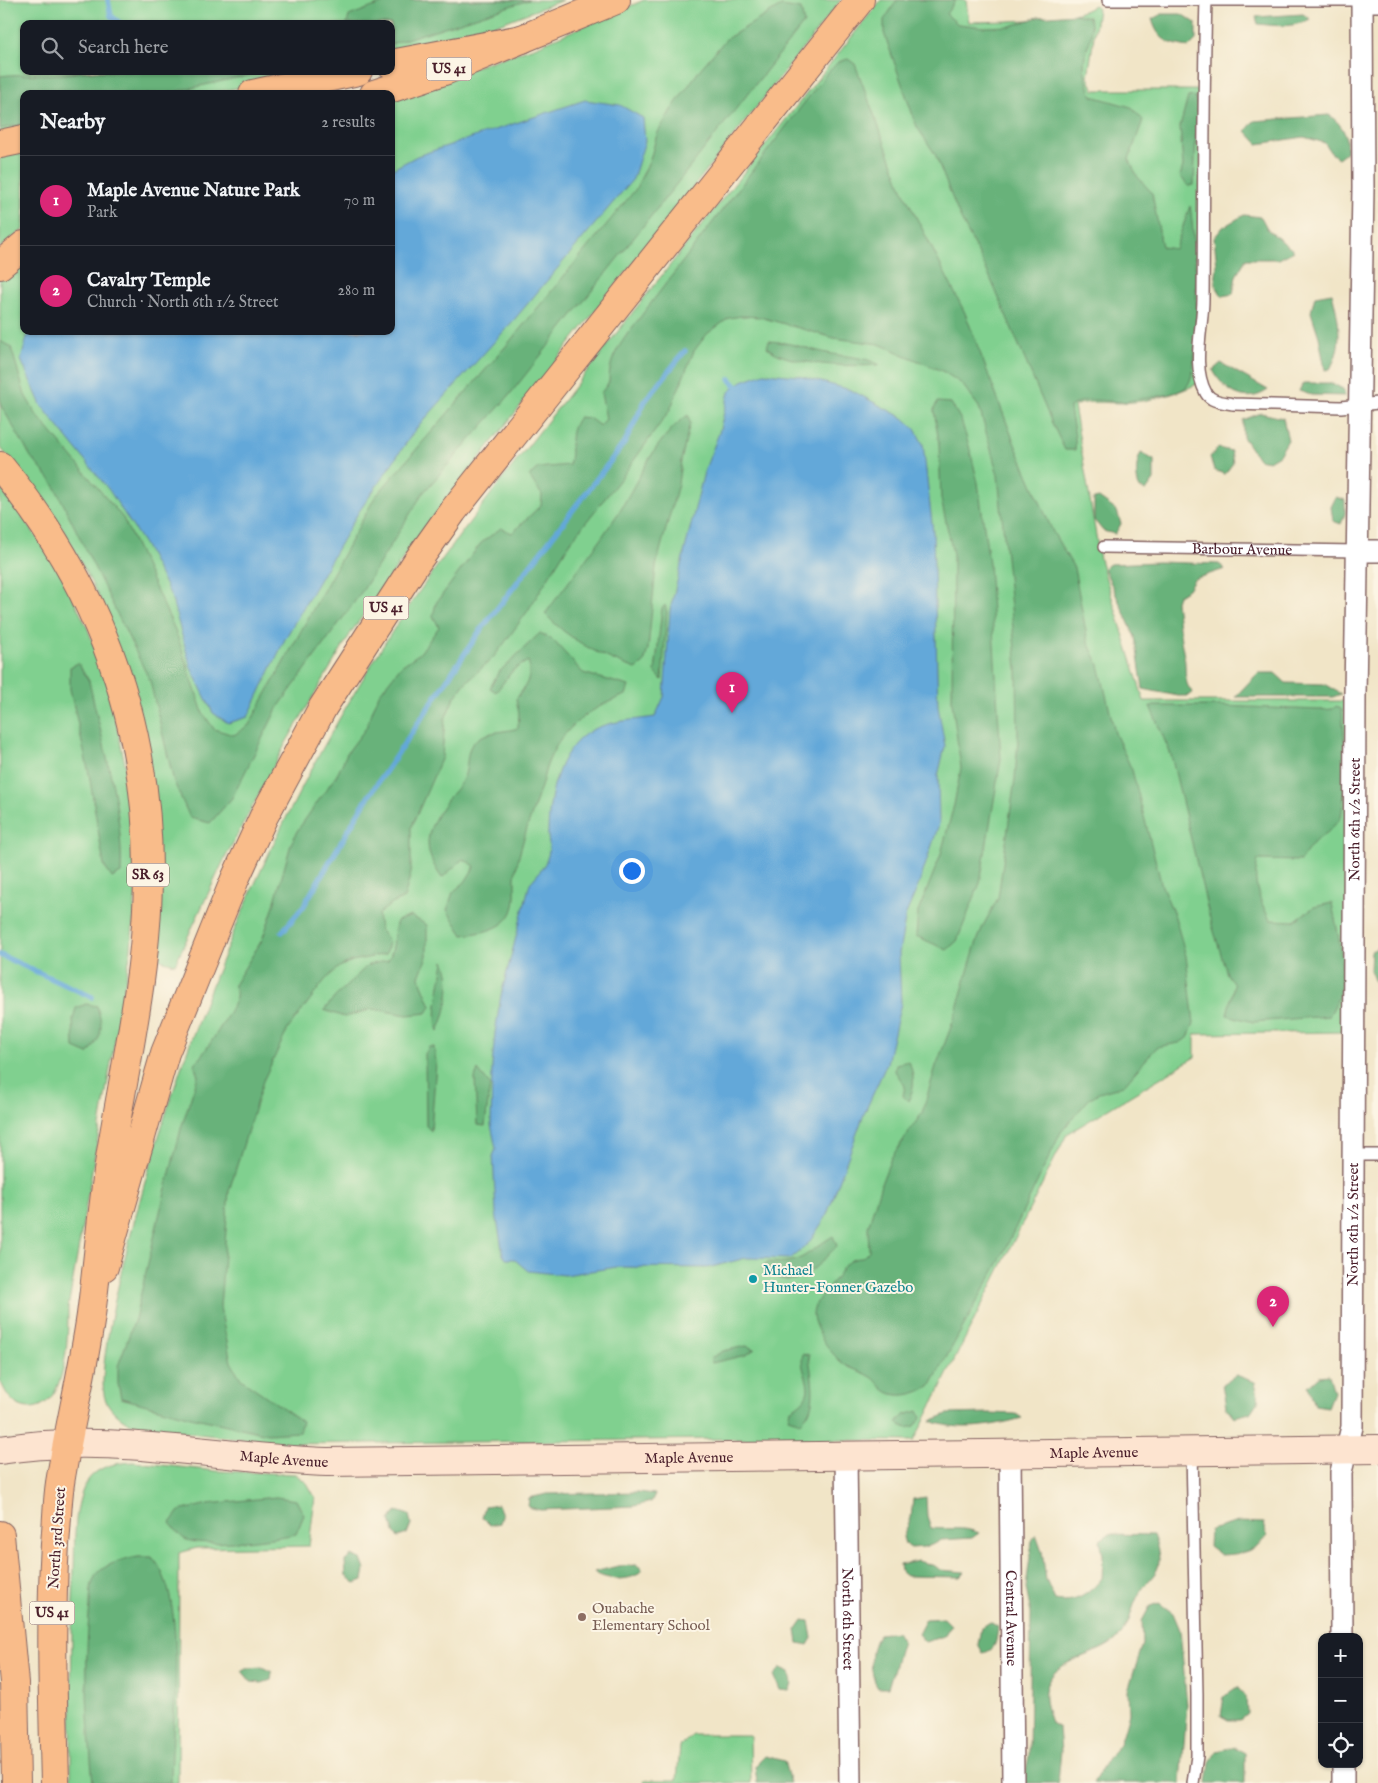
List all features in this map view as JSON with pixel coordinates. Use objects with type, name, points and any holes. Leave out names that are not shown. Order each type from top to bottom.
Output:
[{"type":"main road","name":"US 41","points":[[386,90],[447,70],[616,0]]},
{"type":"main road","name":"US 41","points":[[68,1443],[91,1316],[164,1053],[235,879],[264,816],[323,707],[416,563],[454,511],[860,0]]},
{"type":"main road","points":[[395,63],[522,39]]},
{"type":"main road","points":[[271,90],[340,75]]},
{"type":"main road","points":[[0,144],[20,140]]},
{"type":"main road","points":[[0,265],[20,248]]},
{"type":"main road","name":"SR 63","points":[[0,466],[32,506],[57,543],[92,609],[116,668],[136,740],[147,821],[148,877],[141,970],[108,1171],[91,1316]]},
{"type":"main road","name":"North 3rd Street","points":[[55,1783],[51,1646],[60,1486],[68,1443]]},
{"type":"main road","name":"Maple Avenue","points":[[0,1450],[40,1444],[94,1443],[244,1457],[327,1462],[846,1454],[1378,1449]]},
{"type":"main road","name":"US 41","points":[[0,1535],[14,1683],[16,1783]]},
{"type":"street","name":"North 6th 1/2 Street","points":[[1342,1633],[1341,1472],[1352,1427],[1357,551],[1368,404],[1363,188],[1368,1]]},
{"type":"street","name":"Barbour Avenue","points":[[1357,551],[1378,551]]},
{"type":"street","name":"Central Avenue","points":[[1010,1453],[1013,1783]]},
{"type":"street","name":"North 6th Street","points":[[846,1454],[850,1783]]},
{"type":"street","points":[[1343,1768],[1343,1783]]},
{"type":"lane","points":[[1109,0],[1368,1]]},
{"type":"lane","points":[[1206,1],[1203,304],[1199,360],[1199,371],[1206,394],[1215,401],[1232,404],[1341,407],[1368,404]]},
{"type":"lane","name":"Barbour Avenue","points":[[1104,548],[1357,551]]},
{"type":"lane","points":[[1354,1155],[1378,1155]]},
{"type":"lane","points":[[1192,1451],[1197,1695],[1197,1756],[1193,1783]]},
{"type":"green space","points":[[0,0],[563,0],[477,32],[395,55],[395,20],[20,20],[20,75],[301,75],[227,90],[20,90],[20,132],[0,136]]},
{"type":"green space","points":[[391,0],[529,0],[395,43],[395,20],[348,20],[349,16]]},
{"type":"green space","points":[[644,0],[841,0],[425,527],[352,631],[287,741],[223,862],[175,964],[154,958],[107,613],[67,536],[43,500],[0,447],[0,280],[20,262],[20,335],[395,335],[395,94],[537,46]]},
{"type":"green space","points":[[881,0],[966,0],[969,22],[1054,18],[1085,11],[1094,5],[1098,9],[1088,77],[1094,90],[1202,90],[1197,384],[1170,395],[1150,399],[1121,403],[1091,402],[1074,406],[1100,559],[1144,701],[1349,701],[1346,1032],[1195,1034],[1195,1057],[1067,1134],[914,1441],[721,1439],[284,1444],[138,1427],[128,1422],[116,1414],[106,1401],[103,1390],[103,1374],[117,1291],[144,1185],[167,1110],[221,962],[252,889],[286,818],[323,748],[384,644],[456,541],[506,474]]},
{"type":"green space","points":[[897,0],[956,0],[946,14],[958,24],[985,27],[1011,26],[1038,17],[1074,14],[1089,17],[1091,33],[1084,61],[1087,82],[1092,96],[1131,107],[1143,120],[1129,159],[1137,176],[1152,193],[1162,247],[1175,249],[1190,206],[1194,243],[1196,328],[1192,374],[1187,386],[1176,392],[1160,396],[1121,402],[1091,400],[1077,403],[1070,407],[1075,450],[1065,450],[989,275],[959,215],[935,154],[917,127],[884,33],[884,20]]},
{"type":"green space","points":[[781,6],[801,9],[804,23],[507,398],[423,493],[363,590],[277,709],[232,798],[210,823],[190,818],[174,782],[150,681],[53,483],[31,457],[0,404],[0,341],[11,347],[25,395],[36,414],[123,518],[176,632],[203,713],[214,729],[234,735],[249,725],[375,497],[506,346],[635,190],[650,160],[657,134],[671,110],[701,68],[726,39]]},
{"type":"green space","points":[[1162,14],[1181,14],[1196,23],[1196,40],[1189,47],[1165,40],[1157,32],[1152,19]]},
{"type":"green space","points":[[1303,14],[1310,19],[1298,24],[1285,26],[1258,24],[1256,17]]},
{"type":"green space","points":[[848,59],[855,64],[903,191],[965,313],[1014,442],[1053,532],[1074,568],[1088,642],[1099,665],[1115,733],[1132,770],[1162,886],[1175,917],[1186,956],[1194,1023],[1188,1038],[1179,1043],[1157,1047],[1123,1086],[1099,1093],[1090,1098],[1061,1132],[1000,1260],[930,1387],[910,1394],[892,1394],[885,1391],[873,1378],[845,1365],[835,1356],[824,1342],[814,1321],[815,1305],[845,1264],[856,1258],[862,1258],[869,1251],[868,1227],[881,1184],[891,1158],[922,1113],[936,1066],[954,1019],[975,947],[983,926],[998,898],[1015,779],[1018,739],[1017,669],[998,475],[979,407],[962,384],[944,372],[879,344],[834,338],[760,317],[742,316],[729,318],[707,334],[694,351],[670,410],[622,477],[571,541],[527,612],[503,645],[492,659],[466,682],[454,698],[445,719],[442,757],[411,828],[411,873],[404,898],[378,914],[380,929],[389,942],[386,954],[352,961],[339,967],[325,980],[288,1029],[263,1081],[229,1191],[220,1307],[231,1362],[241,1379],[302,1421],[299,1432],[268,1434],[191,1417],[121,1398],[118,1384],[118,1366],[135,1319],[182,1125],[198,1076],[194,1064],[211,1043],[230,1010],[236,995],[234,985],[262,940],[291,844],[297,831],[338,773],[347,753],[366,728],[379,694],[401,666],[420,653],[439,627],[433,616],[436,603],[481,543],[501,528],[512,533],[541,505],[542,495],[529,476],[538,468],[569,465],[571,435],[579,417],[589,418],[600,426],[606,419],[601,393],[609,382],[610,368],[614,356],[628,333],[827,73],[838,62]]},
{"type":"green space","points":[[249,75],[183,90],[20,90],[20,125],[0,129],[0,76]]},
{"type":"green space","points":[[1195,96],[1197,105],[1194,185],[1188,186],[1180,176],[1183,166],[1180,127],[1188,97]]},
{"type":"green space","points":[[1329,115],[1338,123],[1345,135],[1346,152],[1338,158],[1330,152],[1325,143],[1304,137],[1258,144],[1246,131],[1254,121]]},
{"type":"green space","points":[[20,147],[20,232],[0,248],[0,151]]},
{"type":"green space","points":[[1244,215],[1261,217],[1268,230],[1294,251],[1279,259],[1246,259],[1236,276],[1233,294],[1222,296],[1215,284],[1217,266],[1214,238],[1223,227]]},
{"type":"green space","points":[[1332,293],[1337,313],[1339,341],[1330,369],[1325,370],[1319,337],[1311,312],[1315,296]]},
{"type":"green space","points":[[769,341],[861,358],[880,365],[854,366],[804,362],[776,353],[767,347]]},
{"type":"green space","points":[[1221,363],[1268,390],[1251,397],[1236,394],[1229,390],[1213,370]]},
{"type":"green space","points":[[1303,383],[1331,383],[1343,389],[1345,396],[1311,395],[1299,391]]},
{"type":"green space","points":[[937,402],[951,403],[961,420],[978,483],[989,563],[1001,759],[980,883],[957,941],[947,950],[916,936],[918,912],[940,857],[954,805],[961,768],[952,702],[953,554],[941,499],[939,444],[934,410]]},
{"type":"green space","points":[[1261,413],[1283,418],[1288,440],[1279,455],[1269,461],[1258,459],[1243,437],[1243,420]]},
{"type":"green space","points":[[688,415],[690,423],[678,484],[656,566],[648,649],[644,663],[636,669],[611,659],[575,640],[545,614],[597,545],[664,437]]},
{"type":"green space","points":[[1218,448],[1231,451],[1233,463],[1225,474],[1214,470],[1210,457]]},
{"type":"green space","points":[[1141,453],[1154,460],[1154,480],[1146,491],[1139,488],[1137,479],[1137,466]]},
{"type":"green space","points":[[0,488],[14,504],[58,568],[88,629],[108,685],[133,801],[137,877],[131,949],[68,1308],[66,1351],[63,1368],[52,1396],[42,1405],[29,1408],[14,1402],[0,1380]]},
{"type":"green space","points":[[1336,497],[1345,500],[1345,514],[1341,524],[1333,521],[1331,507]]},
{"type":"green space","points":[[1099,498],[1117,511],[1121,524],[1115,534],[1103,531],[1094,520],[1094,499]]},
{"type":"green space","points":[[1158,562],[1219,564],[1225,569],[1194,579],[1188,589],[1178,595],[1176,601],[1186,680],[1193,693],[1187,696],[1143,689],[1135,637],[1104,568],[1110,564]]},
{"type":"green space","points":[[665,605],[667,612],[662,680],[655,672],[662,608]]},
{"type":"green space","points":[[540,633],[553,640],[583,673],[629,686],[626,695],[600,706],[578,721],[560,740],[553,752],[526,830],[515,875],[514,907],[508,918],[497,927],[463,935],[447,910],[453,892],[465,882],[475,866],[463,859],[442,878],[430,855],[428,845],[431,826],[464,777],[472,744],[487,734],[518,728],[519,714],[516,699],[529,677],[528,661],[513,670],[496,692],[490,688],[498,673]]},
{"type":"green space","points":[[78,663],[89,681],[116,801],[121,850],[121,873],[112,878],[104,866],[89,774],[70,689],[70,667]]},
{"type":"green space","points":[[1258,673],[1275,673],[1286,683],[1324,684],[1341,694],[1333,697],[1235,697]]},
{"type":"green space","points":[[1150,706],[1222,706],[1319,710],[1332,709],[1337,706],[1342,710],[1347,774],[1341,818],[1328,832],[1314,842],[1300,861],[1258,860],[1256,869],[1256,884],[1270,920],[1294,921],[1314,907],[1332,903],[1340,946],[1342,975],[1336,1002],[1329,1016],[1253,1022],[1227,1015],[1234,985],[1227,974],[1209,915],[1171,755]]},
{"type":"green space","points":[[411,916],[427,925],[427,956],[419,977],[431,1006],[427,1013],[407,1015],[373,1009],[344,1017],[324,1010],[368,965],[388,960],[392,951],[397,921]]},
{"type":"green space","points":[[1378,948],[1378,990],[1370,970],[1371,951]]},
{"type":"green space","points":[[444,961],[449,977],[449,986],[444,1015],[438,1031],[436,1016]]},
{"type":"green space","points":[[86,1004],[97,1006],[101,1020],[99,1037],[88,1054],[74,1048],[73,1019],[76,1008]]},
{"type":"green space","points":[[429,1047],[434,1047],[436,1062],[431,1131],[426,1126],[425,1054]]},
{"type":"green space","points":[[909,1061],[913,1081],[908,1101],[903,1096],[905,1086],[895,1071],[896,1064]]},
{"type":"green space","points":[[478,1070],[490,1085],[485,1126],[477,1125],[475,1078]]},
{"type":"green space","points":[[833,1236],[837,1246],[820,1264],[802,1276],[793,1280],[784,1280],[773,1276],[762,1268],[767,1262],[797,1260]]},
{"type":"green space","points":[[746,1346],[755,1349],[746,1355],[712,1363],[711,1358],[723,1351]]},
{"type":"green space","points":[[803,1353],[809,1355],[813,1391],[811,1408],[801,1422],[788,1418],[790,1410],[800,1403],[808,1390],[803,1369]]},
{"type":"green space","points":[[1236,1375],[1255,1382],[1259,1400],[1250,1413],[1234,1417],[1226,1407],[1222,1384]]},
{"type":"green space","points":[[1329,1375],[1334,1392],[1328,1407],[1315,1405],[1308,1386],[1319,1376]]},
{"type":"green space","points":[[918,1411],[921,1418],[915,1426],[907,1428],[897,1423],[904,1415]]},
{"type":"green space","points":[[947,1414],[1016,1414],[1022,1418],[976,1427],[953,1426],[931,1421]]},
{"type":"green space","points":[[134,1462],[216,1471],[295,1474],[307,1483],[315,1497],[309,1546],[197,1548],[179,1553],[178,1783],[71,1783],[72,1624],[78,1505],[85,1485],[94,1474],[106,1467]]},
{"type":"green space","points":[[638,1492],[655,1494],[651,1502],[635,1506],[540,1510],[528,1507],[529,1498],[547,1494]]},
{"type":"green space","points":[[276,1497],[296,1500],[304,1515],[296,1534],[238,1542],[204,1543],[183,1538],[170,1523],[179,1511],[208,1504]]},
{"type":"green space","points":[[926,1497],[927,1516],[931,1528],[961,1529],[979,1533],[972,1538],[941,1540],[924,1547],[911,1548],[905,1544],[903,1537],[911,1518],[913,1499]]},
{"type":"green space","points":[[498,1504],[502,1515],[500,1523],[490,1525],[482,1517],[485,1506]]},
{"type":"green space","points":[[397,1511],[409,1515],[411,1524],[407,1534],[398,1537],[390,1520]]},
{"type":"green space","points":[[1239,1522],[1264,1523],[1267,1536],[1252,1549],[1235,1554],[1221,1555],[1209,1546],[1210,1530]]},
{"type":"green space","points":[[1036,1534],[1042,1551],[1046,1580],[1055,1600],[1076,1599],[1092,1589],[1102,1578],[1103,1556],[1100,1540],[1109,1534],[1153,1535],[1159,1559],[1156,1572],[1141,1590],[1128,1623],[1121,1635],[1103,1648],[1062,1666],[1048,1682],[1045,1692],[1046,1708],[1051,1723],[1059,1728],[1061,1751],[1058,1783],[1024,1783],[1029,1755],[1031,1614],[1026,1588],[1032,1541]]},
{"type":"green space","points":[[352,1556],[361,1559],[365,1570],[363,1580],[355,1583],[346,1576],[345,1561]]},
{"type":"green space","points":[[138,1557],[152,1557],[164,1576],[171,1602],[175,1632],[176,1665],[171,1783],[93,1783],[87,1678],[92,1585],[100,1570],[119,1561]]},
{"type":"green space","points":[[918,1561],[935,1566],[940,1570],[965,1572],[960,1577],[906,1576],[901,1572],[900,1565]]},
{"type":"green space","points":[[637,1565],[643,1570],[633,1577],[619,1579],[605,1577],[594,1572],[618,1566]]},
{"type":"green space","points":[[1159,1603],[1173,1613],[1180,1630],[1187,1705],[1181,1783],[1093,1783],[1108,1758],[1120,1744],[1129,1713],[1128,1690],[1143,1644],[1142,1621],[1150,1606]]},
{"type":"green space","points":[[944,1618],[951,1625],[944,1636],[925,1642],[918,1634],[926,1619]]},
{"type":"green space","points":[[803,1620],[809,1621],[812,1638],[808,1645],[798,1643],[796,1630]]},
{"type":"green space","points":[[990,1622],[998,1627],[996,1640],[991,1650],[983,1653],[978,1644],[981,1628]]},
{"type":"green space","points":[[896,1632],[902,1641],[888,1688],[878,1688],[873,1676],[871,1661],[873,1646],[879,1634]]},
{"type":"green space","points":[[262,1667],[272,1672],[271,1680],[262,1683],[251,1682],[242,1671],[248,1668]]},
{"type":"green space","points":[[781,1668],[790,1672],[792,1684],[789,1691],[780,1690],[774,1675]]},
{"type":"green space","points":[[1237,1687],[1246,1697],[1247,1714],[1240,1720],[1228,1720],[1221,1716],[1224,1696]]},
{"type":"green space","points":[[693,1735],[750,1735],[751,1783],[644,1783],[644,1780],[677,1780],[680,1746]]},
{"type":"green space","points":[[1234,1747],[1245,1753],[1245,1783],[1207,1783],[1210,1762],[1217,1751]]},
{"type":"green space","points":[[765,1756],[784,1761],[790,1783],[757,1783],[755,1766]]},
{"type":"water","points":[[585,100],[620,105],[643,118],[645,141],[633,179],[513,321],[415,430],[358,513],[285,639],[248,717],[228,723],[213,713],[191,668],[171,596],[144,544],[109,490],[41,405],[21,360],[27,337],[29,335],[395,335],[395,168],[417,156]]},
{"type":"water","points":[[764,373],[799,376],[851,390],[903,418],[915,429],[923,444],[933,532],[938,706],[945,746],[938,776],[939,824],[919,884],[906,914],[899,953],[901,1003],[887,1063],[864,1114],[826,1217],[808,1244],[790,1259],[746,1258],[708,1268],[617,1267],[565,1275],[528,1271],[514,1259],[506,1259],[503,1255],[496,1213],[493,1156],[496,1149],[491,1125],[492,1066],[501,995],[530,883],[542,868],[548,855],[549,816],[554,785],[566,756],[574,744],[585,734],[613,723],[655,717],[664,697],[670,610],[704,472],[719,433],[729,392],[742,381]]},
{"type":"waterway","points":[[108,0],[111,16],[116,20]]},
{"type":"waterway","points":[[282,932],[303,907],[365,802],[480,631],[625,442],[645,401],[685,351]]},
{"type":"waterway","points":[[730,379],[740,390]]},
{"type":"waterway","points":[[0,955],[92,997]]},
{"type":"place","name":"Maple Avenue Nature Park","points":[[732,713]]},
{"type":"place","name":"Michael Hunter-Fonner Gazebo","points":[[753,1279]]},
{"type":"place","name":"Cavalry Temple","points":[[1273,1327]]},
{"type":"place","name":"Ouabache Elementary School","points":[[582,1617]]}]
